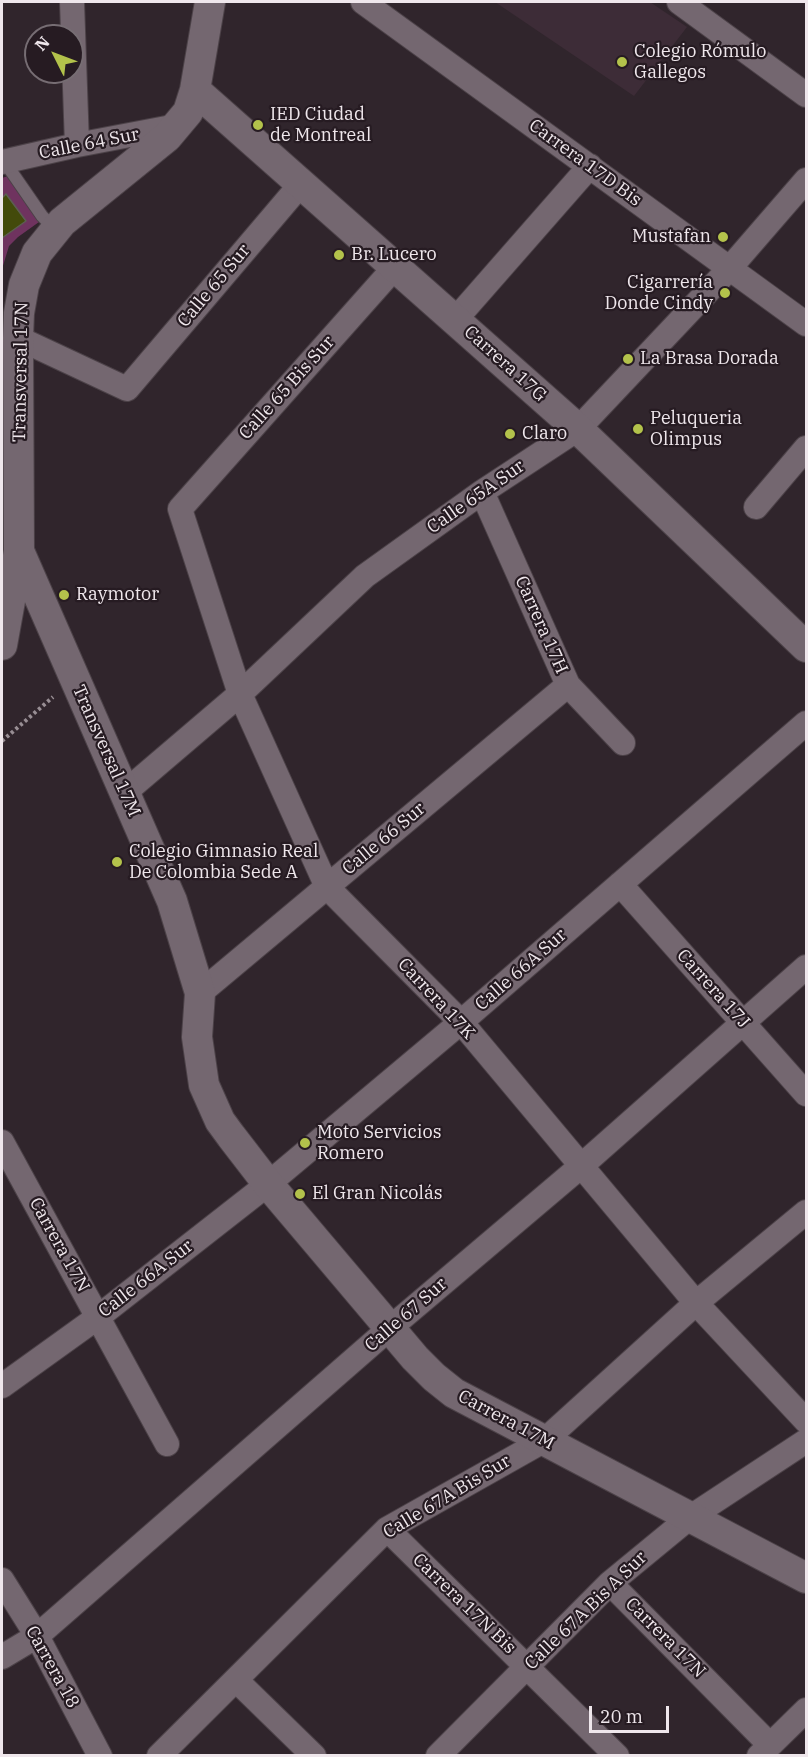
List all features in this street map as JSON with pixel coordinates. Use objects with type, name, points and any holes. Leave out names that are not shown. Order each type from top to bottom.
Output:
[{"type":"street","points":[[72,2],[76,145]]},
{"type":"street","name":"Transversal 17N","points":[[2,645],[10,552],[19,313],[24,285],[38,253],[56,229],[77,209],[167,137],[188,112],[195,90],[210,2]]},
{"type":"street","name":"Carrera 17D Bis","points":[[363,2],[807,324]]},
{"type":"street","points":[[679,2],[807,94]]},
{"type":"street","name":"Carrera 17G","points":[[195,90],[578,429],[807,647]]},
{"type":"street","name":"Calle 64 Sur","points":[[3,162],[76,145],[177,126]]},
{"type":"street","points":[[455,320],[590,166]]},
{"type":"street","name":"Calle 65A Sur","points":[[124,793],[240,694],[365,576],[482,492],[578,429],[729,269],[807,180]]},
{"type":"street","name":"Calle 65 Sur","points":[[18,338],[127,389],[301,184]]},
{"type":"street","name":"Calle 65 Bis Sur","points":[[180,509],[395,267]]},
{"type":"street","points":[[756,507],[805,453]]},
{"type":"street","name":"Carrera 17H","points":[[482,492],[568,685],[623,743]]},
{"type":"street","name":"Carrera 17K","points":[[180,509],[240,694],[327,886],[461,1022],[696,1304],[807,1421]]},
{"type":"street","name":"Transversal 17M","points":[[10,552],[74,679],[171,901],[200,993],[197,1037],[204,1084],[220,1121],[268,1184]]},
{"type":"street","name":"Calle 66 Sur","points":[[200,993],[568,685]]},
{"type":"street","name":"Calle 66A Sur","points":[[2,1386],[98,1317],[268,1184],[461,1022],[807,723]]},
{"type":"street","name":"Carrera 17J","points":[[620,884],[807,1094]]},
{"type":"street","name":"Calle 67 Sur","points":[[2,1656],[37,1636],[390,1328],[580,1167],[807,967]]},
{"type":"street","name":"Carrera 17N","points":[[2,1142],[166,1444]]},
{"type":"street","name":"Carrera 17M","points":[[268,1184],[390,1328],[434,1377],[454,1393],[807,1578]]},
{"type":"street","name":"Calle 67A Bis Sur","points":[[159,1755],[387,1529],[544,1440],[696,1304],[807,1212]]},
{"type":"street","name":"Calle 67A Bis A Sur","points":[[438,1755],[610,1583],[689,1518],[807,1441]]},
{"type":"street","name":"Carrera 17N Bis","points":[[387,1529],[616,1755]]},
{"type":"street","name":"Carrera 18","points":[[2,1580],[37,1636],[100,1755]]},
{"type":"street","name":"Carrera 17N","points":[[610,1583],[765,1750]]},
{"type":"street","points":[[236,1680],[314,1755]]},
{"type":"street","points":[[765,1750],[807,1710]]},
{"type":"lane","points":[[3,162],[42,216],[56,229]]},
{"type":"path","points":[[2,741],[74,679]]},
{"type":"shaded area","name":"Colegio Rómulo Gallegos","points":[[495,2],[650,2],[687,27],[634,96]]},
{"type":"shaded area","points":[[14,174],[46,217],[9,246],[2,269],[2,178]]},
{"type":"building","points":[[6,194],[26,221],[2,238],[2,198]]},
{"type":"place","name":"Colegio Rómulo Gallegos","points":[[622,62]]},
{"type":"place","name":"IED Ciudad de Montreal","points":[[258,125]]},
{"type":"place","name":"Mustafan","points":[[723,237]]},
{"type":"place","name":"Br. Lucero","points":[[339,255]]},
{"type":"place","name":"Cigarrería Donde Cindy","points":[[725,293]]},
{"type":"place","name":"La Brasa Dorada","points":[[628,359]]},
{"type":"place","name":"Peluqueria Olimpus","points":[[638,429]]},
{"type":"place","name":"Claro","points":[[510,434]]},
{"type":"place","name":"Raymotor","points":[[64,595]]},
{"type":"place","name":"Colegio Gimnasio Real De Colombia Sede A","points":[[117,862]]},
{"type":"place","name":"Moto Servicios Romero","points":[[305,1143]]},
{"type":"place","name":"El Gran Nicolás","points":[[300,1194]]}]
